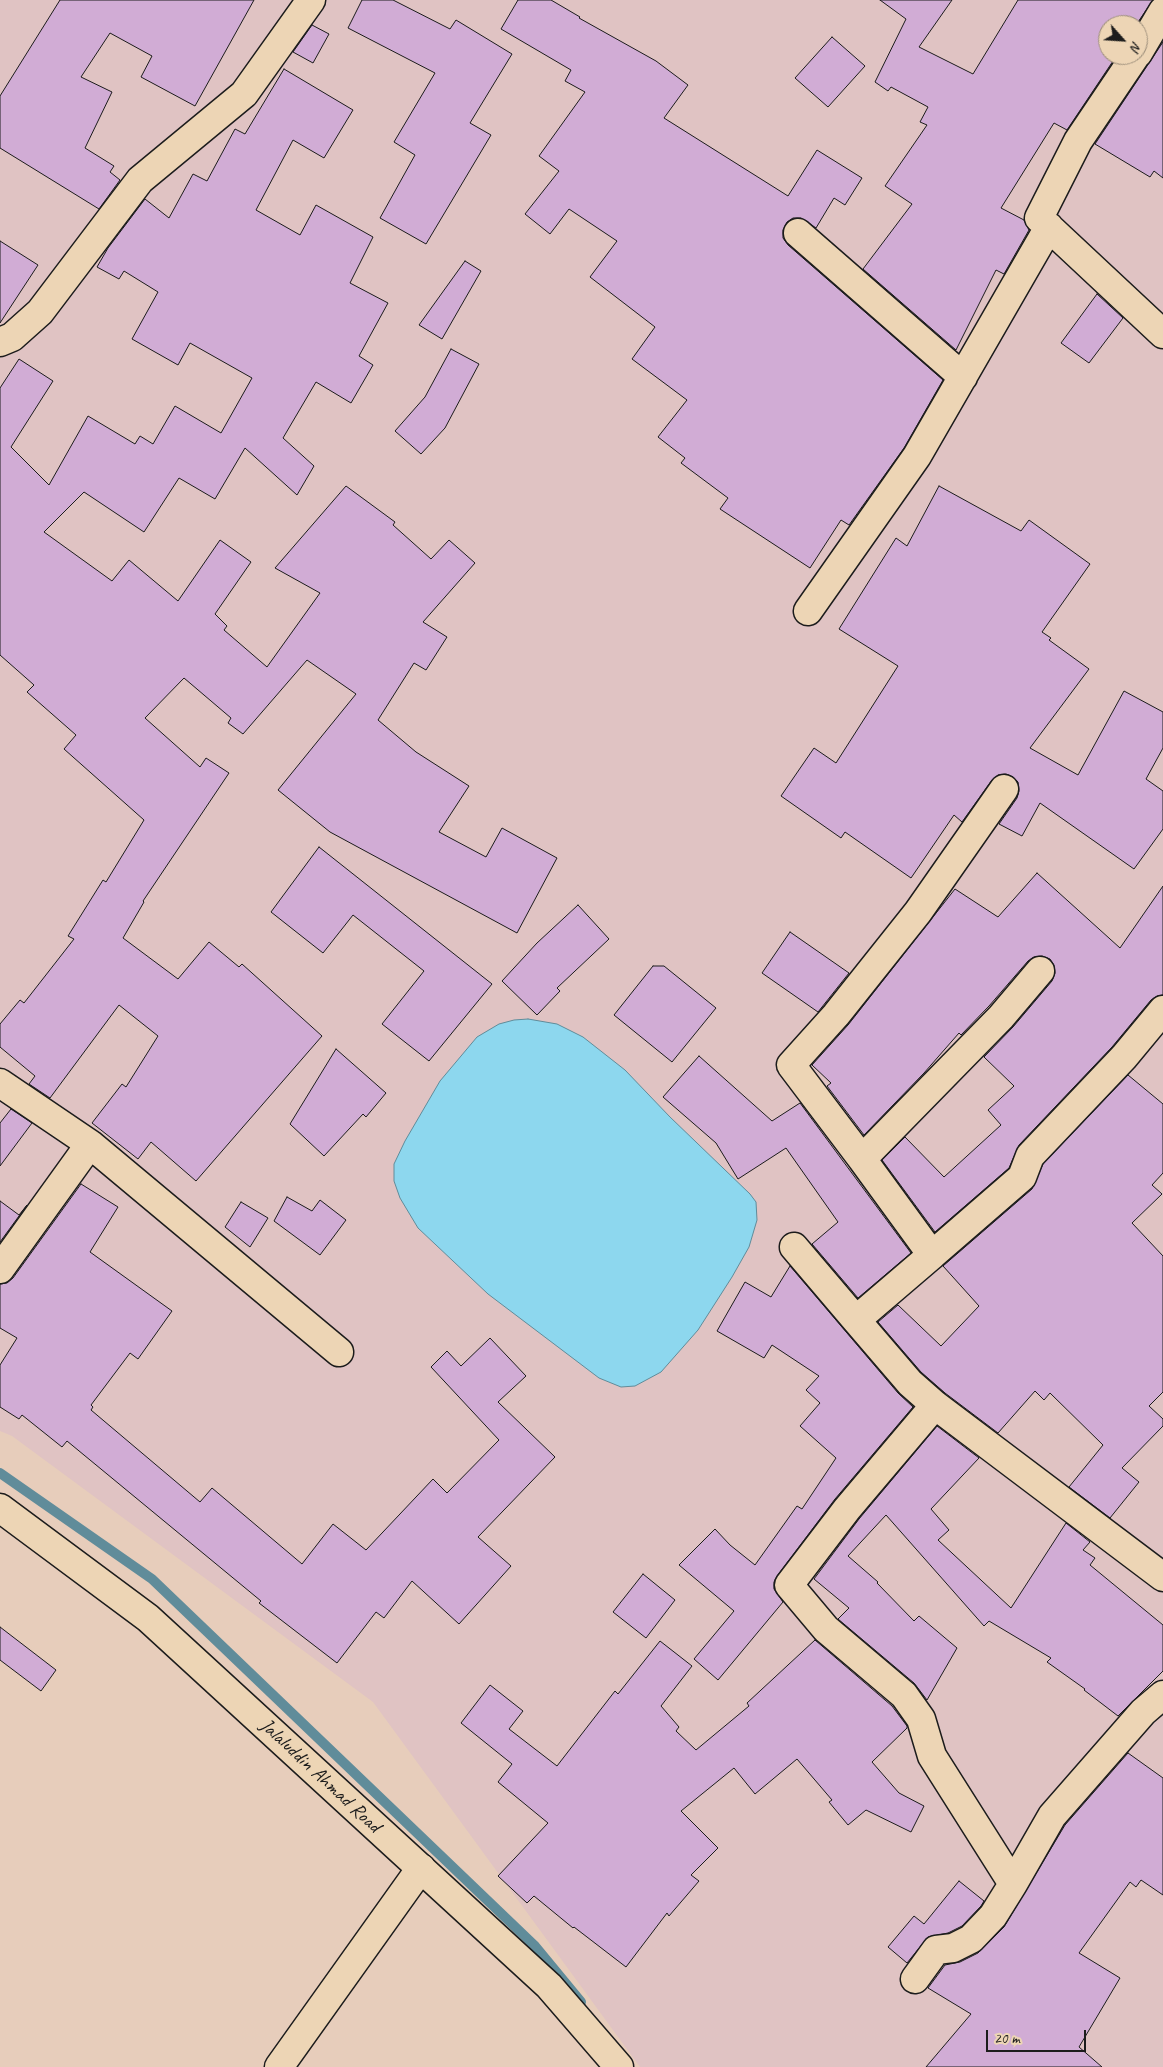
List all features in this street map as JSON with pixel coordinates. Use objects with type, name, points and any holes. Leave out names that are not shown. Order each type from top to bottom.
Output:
[{"type":"street","points":[[0,342],[12,337],[40,312],[140,180],[244,94],[311,0]]},
{"type":"street","points":[[1148,36],[1163,11]]},
{"type":"street","points":[[1130,65],[1078,141],[1039,218],[1163,334]]},
{"type":"street","points":[[808,611],[917,456],[1049,227]]},
{"type":"street","points":[[798,233],[963,377]]},
{"type":"street","points":[[932,1255],[791,1065],[836,1015],[918,912],[1004,789]]},
{"type":"street","points":[[862,1159],[1001,1017],[1040,972]]},
{"type":"street","points":[[856,1320],[1022,1177],[1030,1156],[1124,1057],[1163,1010]]},
{"type":"street","points":[[0,1084],[90,1144],[339,1352]]},
{"type":"street","points":[[0,1269],[90,1144]]},
{"type":"street","points":[[794,1247],[910,1383],[935,1405],[1163,1577]]},
{"type":"street","points":[[935,1405],[848,1509],[789,1585],[826,1628],[904,1695],[921,1719],[932,1756],[1013,1884]]},
{"type":"street","name":"Jalaluddin Ahmad Road","points":[[0,1508],[148,1618],[549,1986],[618,2067]]},
{"type":"street","points":[[915,1980],[936,1950],[952,1948],[971,1939],[993,1916],[1052,1816],[1143,1712],[1163,1695]]},
{"type":"street","points":[[278,2067],[421,1868]]},
{"type":"shaded area","points":[[0,0],[1163,0],[1163,2067],[640,2067],[373,1702],[12,1436],[0,1431]]},
{"type":"water","points":[[528,1019],[557,1024],[583,1037],[625,1070],[756,1202],[757,1220],[749,1247],[698,1330],[661,1372],[635,1386],[621,1387],[599,1378],[488,1294],[418,1228],[400,1198],[394,1181],[394,1164],[405,1141],[440,1081],[477,1037],[499,1024]]},
{"type":"building","points":[[60,0],[254,0],[195,106],[141,77],[152,56],[110,33],[81,77],[112,92],[85,148],[114,166],[110,172],[120,180],[99,209],[0,148],[0,96]]},
{"type":"building","points":[[362,0],[393,0],[450,29],[456,20],[512,54],[470,123],[491,135],[426,244],[380,218],[415,155],[394,142],[435,73],[348,28]]},
{"type":"building","points":[[518,0],[551,0],[656,61],[688,85],[664,118],[788,196],[817,150],[862,178],[845,205],[834,198],[816,228],[801,218],[793,218],[787,222],[783,230],[783,238],[788,245],[943,380],[904,448],[849,525],[841,520],[810,568],[720,509],[728,498],[681,463],[685,458],[658,437],[687,400],[632,359],[655,327],[590,277],[617,241],[569,209],[550,234],[525,214],[559,171],[539,156],[585,92],[565,81],[571,70],[501,29]]},
{"type":"building","points":[[880,0],[952,0],[919,47],[973,74],[1018,0],[1153,0],[1143,15],[1098,15],[1098,65],[1110,65],[1067,130],[1054,123],[1001,208],[1024,220],[1029,230],[1004,274],[996,270],[956,350],[863,269],[912,204],[885,186],[927,125],[920,122],[928,107],[891,87],[888,91],[875,82],[906,19]]},
{"type":"building","points":[[312,25],[329,34],[313,63],[293,52]]},
{"type":"building","points":[[832,37],[865,66],[828,107],[795,78]]},
{"type":"building","points":[[1163,42],[1163,178],[1154,171],[1150,177],[1095,144]]},
{"type":"building","points":[[284,69],[353,110],[324,158],[293,140],[256,210],[300,235],[316,205],[373,237],[350,283],[388,303],[359,356],[373,365],[351,403],[316,382],[283,438],[314,466],[297,495],[245,448],[215,499],[179,478],[144,532],[84,492],[44,532],[112,581],[129,560],[178,601],[220,540],[251,562],[215,614],[227,626],[224,630],[267,667],[320,593],[275,568],[346,486],[395,522],[393,525],[431,559],[449,540],[475,563],[423,622],[447,637],[426,670],[414,663],[378,720],[416,752],[469,786],[439,832],[486,857],[502,828],[557,858],[517,933],[330,832],[278,790],[356,694],[307,660],[243,734],[228,723],[231,718],[184,678],[145,718],[200,767],[206,758],[229,773],[143,901],[123,938],[178,979],[209,942],[239,967],[242,964],[322,1036],[196,1181],[151,1142],[138,1159],[92,1123],[122,1084],[126,1087],[158,1036],[119,1005],[50,1098],[29,1084],[35,1076],[0,1047],[0,1024],[20,1000],[24,1003],[74,939],[68,936],[103,880],[106,882],[144,820],[64,749],[76,735],[27,692],[34,685],[0,655],[0,388],[19,359],[53,381],[11,447],[49,485],[88,416],[135,444],[140,436],[153,444],[175,406],[221,433],[252,378],[190,343],[178,365],[132,339],[158,292],[124,271],[119,279],[97,267],[108,248],[145,199],[169,218],[193,174],[207,181],[235,129],[245,134]]},
{"type":"building","points":[[0,241],[38,265],[0,323]]},
{"type":"building","points":[[465,261],[481,271],[442,339],[419,325]]},
{"type":"building","points":[[1097,294],[1123,318],[1089,363],[1061,343]]},
{"type":"building","points":[[451,349],[479,364],[445,428],[421,454],[395,431],[425,397]]},
{"type":"building","points":[[939,486],[1021,531],[1029,520],[1090,564],[1042,632],[1051,638],[1049,640],[1089,669],[1030,748],[1078,775],[1124,691],[1163,712],[1163,748],[1146,779],[1163,791],[1163,829],[1134,869],[1040,803],[1022,836],[999,824],[1017,798],[1019,791],[1018,782],[1006,774],[998,775],[992,780],[962,822],[954,815],[911,878],[845,832],[841,838],[781,796],[814,748],[836,763],[898,666],[839,629],[896,538],[907,546]]},
{"type":"building","points":[[319,847],[492,984],[429,1061],[382,1024],[424,971],[353,915],[323,953],[271,912]]},
{"type":"building","points":[[1037,873],[1120,948],[1163,886],[1163,995],[1151,1000],[1112,1047],[1019,1145],[1009,1168],[935,1232],[882,1160],[905,1137],[944,1177],[1001,1125],[988,1110],[1014,1086],[984,1057],[1013,1027],[1052,981],[1055,973],[1054,965],[1050,959],[1042,956],[1034,957],[1028,961],[989,1006],[961,1035],[959,1033],[924,1073],[864,1135],[827,1086],[831,1083],[812,1065],[848,1025],[955,889],[998,917]]},
{"type":"building","points":[[578,905],[609,939],[557,988],[560,991],[537,1015],[502,981],[537,943]]},
{"type":"building","points":[[790,932],[849,973],[818,1012],[762,973]]},
{"type":"building","points":[[653,966],[664,966],[716,1008],[672,1062],[614,1015]]},
{"type":"building","points":[[336,1049],[386,1093],[366,1117],[363,1114],[324,1156],[290,1124]]},
{"type":"building","points":[[699,1056],[772,1121],[800,1103],[911,1253],[858,1298],[812,1244],[838,1222],[786,1148],[738,1179],[716,1143],[663,1097]]},
{"type":"building","points":[[1128,1075],[1163,1104],[1163,1173],[1152,1185],[1162,1194],[1132,1223],[1163,1256],[1163,1392],[1149,1406],[1163,1419],[1163,1426],[1122,1468],[1139,1482],[1110,1518],[1069,1487],[1103,1445],[1050,1393],[1044,1400],[1035,1391],[998,1433],[945,1393],[921,1372],[878,1322],[898,1305],[941,1346],[979,1306],[943,1266],[1032,1189],[1043,1164]]},
{"type":"building","points":[[11,1109],[32,1123],[0,1166],[0,1123]]},
{"type":"building","points":[[81,1184],[118,1207],[90,1252],[172,1311],[138,1359],[130,1353],[91,1405],[93,1407],[91,1410],[200,1502],[212,1488],[302,1564],[333,1524],[366,1550],[433,1479],[447,1493],[499,1440],[431,1367],[447,1351],[461,1366],[490,1338],[526,1376],[498,1402],[555,1457],[478,1537],[511,1566],[459,1624],[412,1581],[384,1618],[376,1612],[337,1663],[259,1603],[261,1601],[67,1441],[62,1447],[22,1415],[19,1419],[0,1407],[0,1365],[17,1338],[0,1328],[0,1284],[7,1283],[13,1278]]},
{"type":"building","points":[[287,1197],[312,1211],[320,1200],[346,1220],[320,1255],[274,1221]]},
{"type":"building","points":[[0,1201],[19,1215],[27,1205],[0,1242]]},
{"type":"building","points":[[241,1202],[268,1218],[250,1247],[225,1227]]},
{"type":"building","points":[[790,1266],[898,1393],[913,1407],[835,1499],[777,1576],[774,1582],[774,1589],[783,1602],[718,1680],[694,1659],[734,1611],[679,1565],[715,1529],[730,1545],[755,1565],[797,1506],[802,1509],[836,1458],[800,1426],[820,1403],[806,1390],[819,1376],[772,1345],[764,1358],[717,1331],[745,1282],[771,1297]]},
{"type":"building","points":[[937,1426],[979,1458],[931,1509],[949,1530],[938,1540],[1011,1608],[1066,1523],[1090,1542],[1083,1550],[1095,1558],[1090,1565],[1163,1625],[1163,1671],[1118,1716],[1085,1689],[1047,1662],[1051,1658],[989,1621],[984,1626],[886,1515],[848,1556],[878,1582],[914,1621],[919,1616],[957,1648],[927,1700],[914,1683],[838,1619],[849,1608],[814,1579],[859,1519]]},
{"type":"building","points":[[643,1574],[675,1600],[646,1638],[613,1612]]},
{"type":"building","points":[[0,1627],[56,1670],[41,1691],[0,1660]]},
{"type":"building","points":[[815,1640],[892,1706],[907,1726],[872,1762],[899,1793],[924,1806],[911,1832],[866,1810],[848,1825],[829,1802],[832,1800],[797,1759],[755,1794],[734,1768],[681,1811],[718,1848],[691,1875],[699,1881],[669,1916],[667,1913],[626,1967],[573,1928],[534,1896],[527,1903],[498,1876],[548,1823],[498,1782],[512,1764],[461,1723],[490,1685],[523,1711],[509,1729],[557,1766],[615,1691],[618,1694],[660,1641],[692,1666],[661,1706],[679,1727],[676,1731],[696,1750],[749,1706],[747,1703]]},
{"type":"building","points":[[1128,1753],[1163,1778],[1163,1895],[1141,1880],[1136,1887],[1130,1882],[1079,1953],[1120,1978],[1079,2047],[1102,2067],[926,2067],[971,2014],[928,1988],[945,1965],[960,1962],[978,1953],[1004,1927],[1065,1825]]},
{"type":"building","points":[[959,1881],[984,1901],[981,1906],[962,1926],[948,1933],[928,1937],[907,1963],[888,1947],[914,1916],[924,1924]]},
{"type":"waterway","points":[[0,1473],[152,1579],[534,1945],[581,2002]]}]
